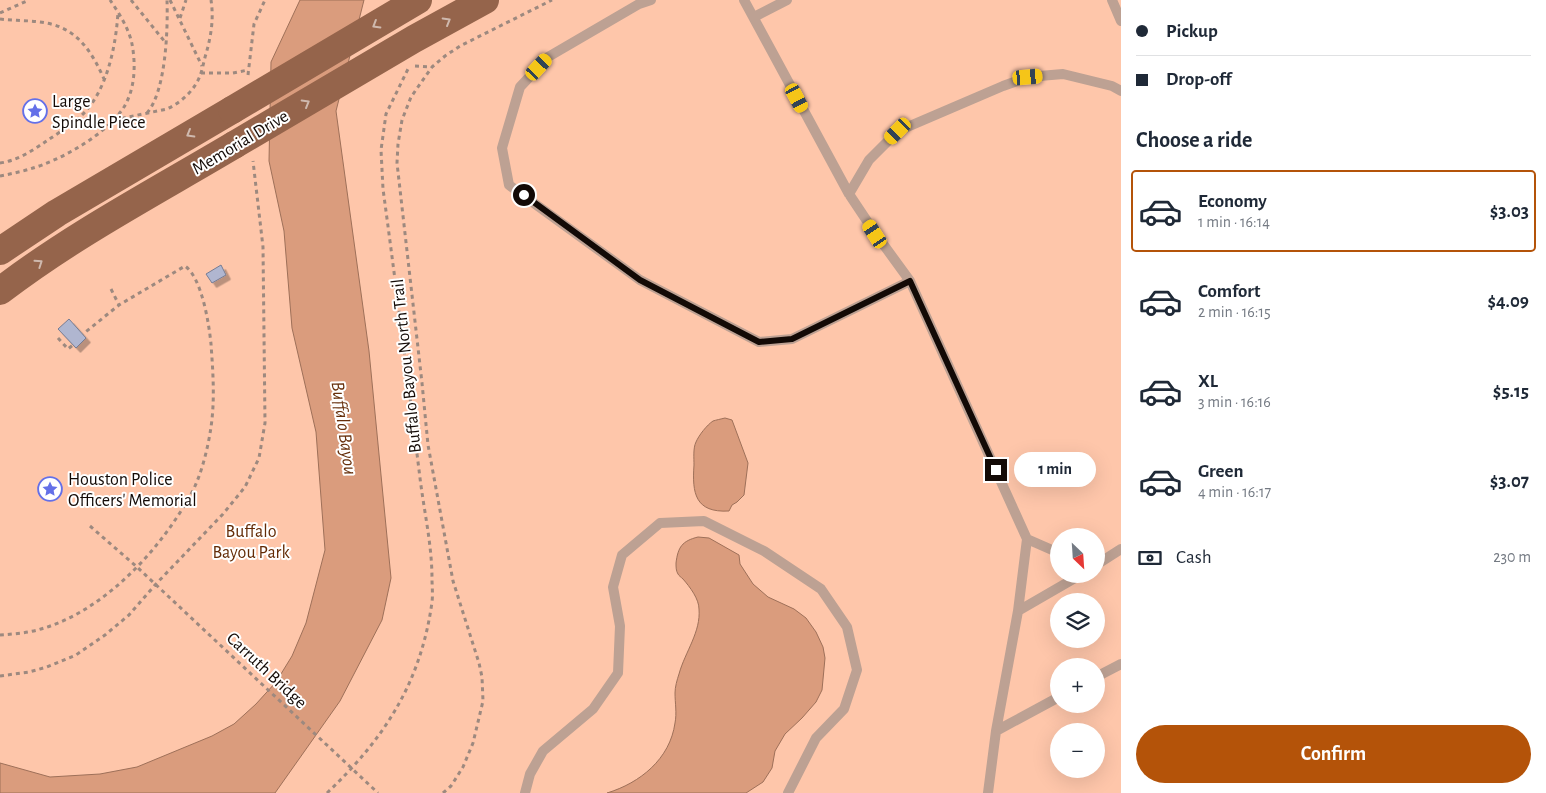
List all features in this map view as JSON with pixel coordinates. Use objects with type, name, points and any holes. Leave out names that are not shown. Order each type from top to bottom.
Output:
[{"type":"main road","name":"Memorial Drive","points":[[0,251],[57,213],[418,0]]},
{"type":"main road","name":"Memorial Drive","points":[[0,291],[74,240],[244,153],[414,39],[485,0]]},
{"type":"lane","points":[[651,0],[639,4],[548,57],[520,87],[502,148],[509,185],[640,280],[759,342],[792,339],[910,281]]},
{"type":"lane","points":[[744,0],[849,194],[875,234],[910,281],[1027,539],[1018,611],[996,731],[988,793]]},
{"type":"lane","points":[[754,17],[787,0]]},
{"type":"lane","points":[[1112,0],[1121,21]]},
{"type":"lane","points":[[849,194],[869,160],[898,131],[1002,86],[1028,77],[1063,74],[1112,86],[1121,91]]},
{"type":"lane","points":[[525,793],[530,774],[543,751],[593,709],[618,673],[620,626],[613,587],[622,554],[660,523],[704,521],[764,551],[820,589],[847,627],[857,670],[844,709],[816,738],[788,793]]},
{"type":"lane","points":[[1027,539],[1050,550]]},
{"type":"lane","points":[[1105,559],[1121,549]]},
{"type":"lane","points":[[1018,611],[1066,583]]},
{"type":"lane","points":[[1105,672],[1121,664]]},
{"type":"lane","points":[[996,731],[1050,702]]},
{"type":"path","points":[[0,13],[29,0]]},
{"type":"path","points":[[0,176],[30,170],[80,147],[113,120],[124,107],[133,82],[134,61],[132,42],[118,12],[110,0]]},
{"type":"path","points":[[131,0],[166,43]]},
{"type":"path","points":[[146,114],[153,106],[161,77],[168,22],[168,0]]},
{"type":"path","points":[[168,0],[180,18],[202,66]]},
{"type":"path","points":[[180,18],[186,0]]},
{"type":"path","points":[[113,120],[167,109],[189,93],[201,72],[212,30],[211,0]]},
{"type":"path","points":[[248,79],[254,24],[264,0]]},
{"type":"path","name":"Buffalo Bayou North Trail","points":[[444,793],[463,767],[473,743],[483,701],[480,670],[453,580],[428,445],[396,163],[398,144],[402,120],[411,97],[432,67],[460,46],[552,0]]},
{"type":"path","points":[[0,163],[33,150],[81,115],[98,93],[104,79],[116,35],[118,12]]},
{"type":"path","points":[[0,19],[50,24],[64,28],[89,49],[104,79]]},
{"type":"path","points":[[327,793],[353,769],[371,746],[391,717],[411,681],[424,641],[433,600],[432,563],[384,198],[381,150],[386,114],[410,66],[432,67]]},
{"type":"path","points":[[201,72],[233,73],[248,70]]},
{"type":"path","points":[[0,676],[29,672],[76,655],[119,624],[223,514],[245,487],[258,458],[265,423],[265,360],[263,247],[244,153]]},
{"type":"path","points":[[0,635],[40,630],[60,622],[103,598],[137,567],[179,514],[198,479],[211,428],[214,372],[205,304],[189,269],[185,266],[119,305],[83,334]]},
{"type":"path","points":[[111,289],[119,305]]},
{"type":"path","points":[[58,338],[68,349],[72,344]]},
{"type":"path","name":"Carruth Bridge","points":[[90,526],[137,567],[155,586],[378,793]]},
{"type":"green space","name":"Buffalo Bayou Park","points":[[0,0],[1121,0],[1121,793],[0,793]]},
{"type":"water","name":"Buffalo Bayou","points":[[300,0],[364,0],[336,111],[369,351],[391,578],[382,620],[340,701],[275,793],[0,793],[0,763],[50,777],[100,774],[137,767],[212,736],[234,724],[276,682],[292,656],[306,623],[325,550],[316,432],[292,328],[284,231],[269,161],[271,62]]},
{"type":"water","points":[[725,418],[732,420],[748,463],[744,495],[732,505],[729,511],[718,511],[702,505],[695,492],[694,447],[701,433],[713,421]]},
{"type":"water","points":[[698,537],[709,538],[739,555],[740,564],[753,584],[768,597],[794,609],[806,618],[816,632],[823,647],[825,658],[822,690],[816,702],[785,734],[775,751],[772,768],[763,782],[746,793],[607,793],[631,783],[652,768],[667,748],[672,736],[676,719],[676,684],[698,626],[699,617],[696,597],[677,573],[676,563],[682,546],[688,540]]},
{"type":"building","points":[[221,265],[226,275],[212,283],[206,274]]},
{"type":"building","points":[[69,319],[86,338],[76,348],[58,329]]},
{"type":"place","name":"Large Spindle Piece","points":[[35,111]]},
{"type":"place","name":"Houston Police Officers' Memorial","points":[[50,489]]},
{"type":"route","points":[[524,195],[640,280],[759,342],[792,339],[910,281],[996,470]]}]
